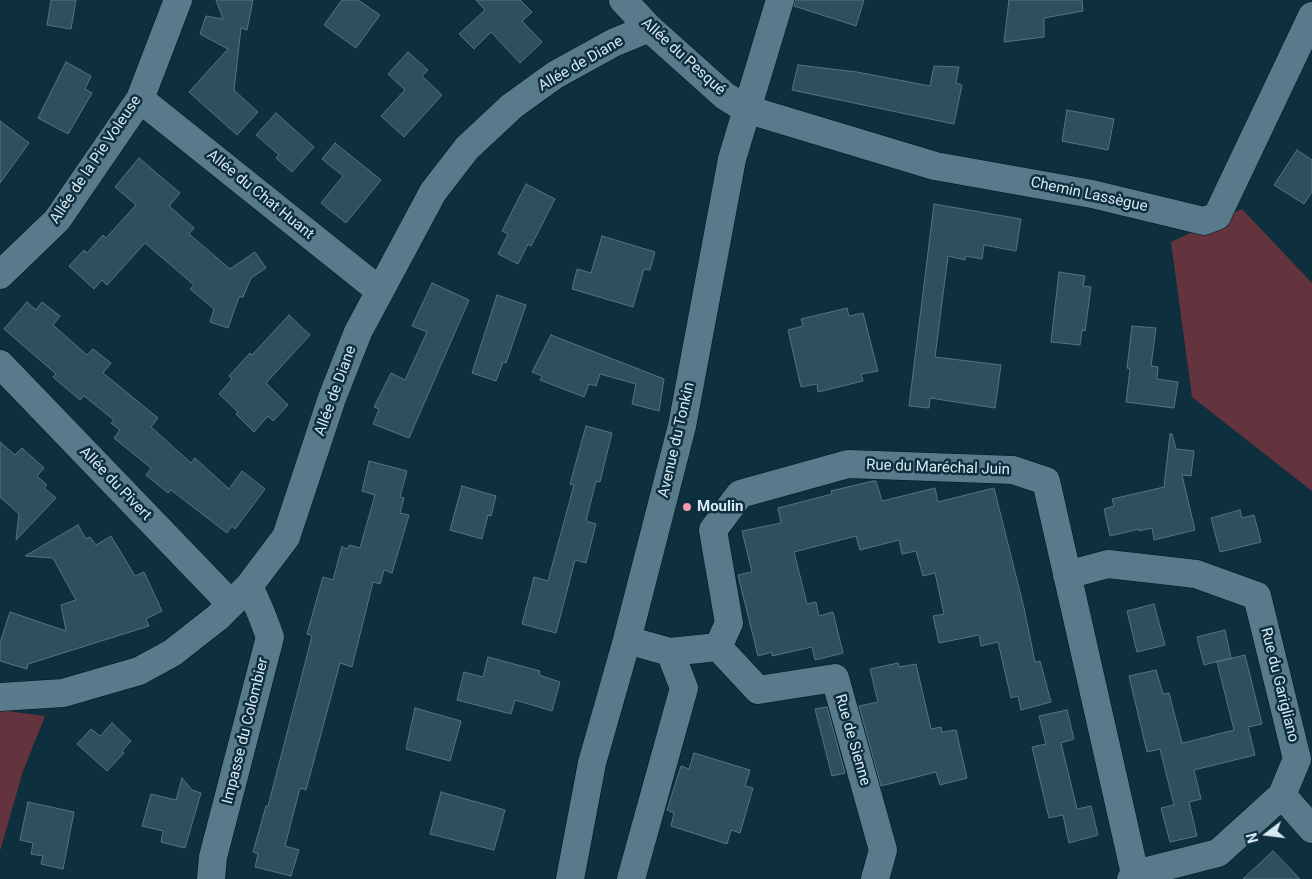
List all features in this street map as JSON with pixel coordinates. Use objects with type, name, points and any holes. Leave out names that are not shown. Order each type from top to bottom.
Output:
[{"type":"street","name":"Allée de la Pie Voleuse","points":[[0,275],[57,220],[140,99],[178,0]]},
{"type":"street","name":"Allée du Pesqué","points":[[623,0],[649,28],[724,96],[746,109]]},
{"type":"street","name":"Avenue du Tonkin","points":[[570,879],[592,763],[627,640],[682,426],[732,159],[780,0]]},
{"type":"street","name":"Chemin Lassègue","points":[[746,109],[935,166],[1092,194],[1204,221],[1217,216],[1312,16]]},
{"type":"street","name":"Allée de Diane","points":[[0,697],[64,693],[139,671],[172,653],[218,617],[240,595],[286,537],[335,390],[358,332],[433,192],[467,148],[512,106],[555,75],[613,43],[649,28]]},
{"type":"street","name":"Allée du Chat Huant","points":[[140,99],[380,292]]},
{"type":"street","name":"Allée du Pivert","points":[[0,364],[240,595]]},
{"type":"street","name":"Rue du Maréchal Juin","points":[[718,646],[729,623],[713,530],[740,494],[848,464],[1013,470],[1046,481],[1133,876]]},
{"type":"street","name":"Rue du Garigliano","points":[[1067,575],[1108,564],[1196,574],[1257,596],[1297,759],[1282,795],[1218,853],[1133,876]]},
{"type":"street","name":"Impasse du Colombier","points":[[211,879],[213,858],[270,638],[261,613],[240,595]]},
{"type":"street","points":[[627,640],[670,652],[718,646]]},
{"type":"street","name":"Rue de Sienne","points":[[718,646],[758,690],[835,678],[883,850],[875,879]]},
{"type":"street","points":[[631,879],[684,688],[670,652]]},
{"type":"street","points":[[1282,795],[1312,829]]},
{"type":"shaded area","points":[[1242,209],[1312,283],[1312,491],[1192,397],[1171,242]]},
{"type":"shaded area","points":[[0,710],[45,716],[23,771],[0,851]]},
{"type":"building","points":[[51,0],[76,0],[71,29],[47,25]]},
{"type":"building","points":[[216,0],[253,0],[247,30],[241,28],[234,90],[258,112],[237,135],[189,92],[228,49],[200,34],[206,16],[223,19]]},
{"type":"building","points":[[342,0],[358,0],[380,15],[356,48],[324,25]]},
{"type":"building","points":[[476,0],[520,0],[532,12],[522,21],[542,42],[520,63],[491,32],[474,49],[459,34],[485,10]]},
{"type":"building","points":[[795,0],[864,0],[856,26],[794,6]]},
{"type":"building","points":[[1009,0],[1082,0],[1083,11],[1044,18],[1044,37],[1004,42]]},
{"type":"building","points":[[408,52],[428,70],[422,76],[442,95],[404,137],[381,116],[405,90],[388,74]]},
{"type":"building","points":[[66,62],[91,76],[85,89],[92,93],[68,134],[38,118]]},
{"type":"building","points":[[798,65],[857,72],[930,86],[934,66],[959,67],[956,83],[962,85],[954,124],[792,90]]},
{"type":"building","points":[[1067,110],[1114,119],[1108,150],[1062,141]]},
{"type":"building","points":[[276,113],[314,147],[292,172],[276,158],[279,155],[256,135]]},
{"type":"building","points":[[0,121],[29,143],[0,183]]},
{"type":"building","points":[[335,143],[381,180],[346,223],[321,203],[343,176],[322,159]]},
{"type":"building","points":[[1297,150],[1312,160],[1312,192],[1304,204],[1274,185]]},
{"type":"building","points":[[139,158],[180,193],[169,206],[194,228],[189,234],[230,269],[255,252],[266,268],[251,278],[243,297],[239,297],[228,328],[210,322],[214,309],[190,289],[194,285],[145,243],[107,285],[102,280],[94,289],[69,266],[84,250],[87,253],[103,235],[106,238],[136,205],[115,187]]},
{"type":"building","points":[[526,184],[555,199],[531,246],[528,244],[518,264],[498,254],[508,234],[502,231]]},
{"type":"building","points":[[934,204],[1021,219],[1016,251],[984,245],[982,259],[966,256],[965,260],[948,256],[935,357],[1001,365],[995,408],[930,398],[929,408],[909,406]]},
{"type":"building","points":[[602,236],[655,252],[650,270],[644,269],[633,307],[572,289],[577,269],[591,273]]},
{"type":"building","points":[[1059,272],[1085,276],[1083,286],[1091,287],[1085,331],[1082,330],[1080,345],[1051,342]]},
{"type":"building","points":[[432,283],[469,300],[409,438],[373,424],[379,409],[374,407],[391,373],[405,380],[427,332],[412,326]]},
{"type":"building","points":[[497,295],[526,305],[506,363],[503,362],[496,381],[472,373]]},
{"type":"building","points":[[27,302],[36,310],[42,302],[60,316],[53,325],[87,355],[93,349],[111,363],[103,373],[158,418],[151,427],[191,463],[195,458],[229,489],[242,471],[265,489],[235,529],[232,526],[227,533],[171,490],[168,493],[146,475],[151,468],[114,438],[120,430],[111,423],[114,420],[84,396],[80,400],[53,377],[56,374],[4,329]]},
{"type":"building","points":[[847,308],[849,316],[863,313],[878,371],[861,374],[863,381],[818,392],[817,384],[801,387],[788,330],[803,326],[801,319]]},
{"type":"building","points":[[289,315],[310,335],[266,383],[288,405],[273,421],[268,416],[254,432],[236,414],[238,412],[219,394],[232,379],[229,376],[250,353],[252,355]]},
{"type":"building","points":[[1132,326],[1156,328],[1151,366],[1158,367],[1157,379],[1178,382],[1174,408],[1126,402],[1130,369],[1127,368]]},
{"type":"building","points":[[551,335],[664,379],[659,411],[632,404],[636,384],[600,374],[596,386],[589,384],[584,397],[540,380],[542,376],[532,372]]},
{"type":"building","points":[[586,426],[612,433],[600,482],[596,481],[586,521],[596,524],[586,563],[575,560],[556,633],[522,624],[534,577],[548,581],[574,485],[570,484]]},
{"type":"building","points":[[1170,434],[1172,434],[1176,449],[1194,451],[1191,476],[1182,475],[1195,530],[1154,540],[1152,528],[1110,536],[1104,509],[1114,506],[1112,499],[1164,487]]},
{"type":"building","points":[[0,442],[15,455],[22,448],[44,468],[37,476],[47,485],[44,488],[56,498],[16,540],[19,514],[0,497]]},
{"type":"building","points":[[369,461],[407,471],[400,497],[404,498],[400,513],[409,515],[392,573],[384,570],[380,584],[373,582],[352,667],[340,663],[306,790],[300,788],[285,846],[299,850],[291,876],[255,867],[258,854],[253,852],[266,806],[268,806],[312,636],[307,634],[323,577],[333,580],[342,546],[346,549],[350,545],[360,548],[375,495],[362,491]]},
{"type":"building","points":[[876,481],[882,501],[935,488],[938,502],[994,488],[1024,608],[1035,662],[1040,661],[1051,702],[1021,710],[1018,696],[1011,698],[998,642],[981,646],[979,635],[939,643],[933,616],[944,614],[935,573],[923,576],[916,551],[902,554],[899,540],[860,550],[856,536],[794,552],[807,604],[816,602],[819,616],[833,612],[843,653],[815,660],[812,647],[772,656],[772,652],[758,656],[738,575],[752,572],[742,531],[781,523],[778,508],[832,494],[831,491]]},
{"type":"building","points":[[462,486],[496,496],[491,516],[488,515],[482,539],[450,530]]},
{"type":"building","points":[[1240,510],[1242,518],[1254,515],[1261,542],[1220,552],[1211,518]]},
{"type":"building","points":[[78,525],[86,539],[90,537],[96,545],[111,536],[135,576],[144,572],[162,611],[146,619],[149,626],[28,664],[27,669],[0,661],[0,643],[10,612],[66,631],[61,605],[76,600],[53,558],[25,556]]},
{"type":"building","points":[[1154,604],[1165,645],[1137,652],[1127,611]]},
{"type":"building","points":[[1225,630],[1231,658],[1204,665],[1197,637]]},
{"type":"building","points":[[1245,655],[1262,724],[1248,727],[1255,755],[1194,770],[1201,799],[1189,802],[1197,836],[1170,842],[1161,808],[1174,805],[1160,749],[1147,752],[1129,676],[1156,670],[1163,694],[1169,693],[1182,743],[1234,730],[1217,662]]},
{"type":"building","points":[[488,657],[540,671],[539,675],[560,682],[552,711],[515,700],[511,714],[457,700],[464,672],[483,677]]},
{"type":"building","points":[[898,663],[899,667],[916,664],[931,729],[941,727],[942,732],[956,730],[967,778],[940,785],[936,772],[881,786],[859,706],[878,702],[870,669]]},
{"type":"building","points":[[827,707],[845,773],[832,776],[815,709]]},
{"type":"building","points":[[415,708],[461,721],[450,761],[406,749]]},
{"type":"building","points":[[1067,710],[1074,739],[1061,743],[1077,809],[1091,806],[1098,835],[1069,843],[1063,815],[1049,818],[1032,747],[1046,744],[1039,716]]},
{"type":"building","points":[[112,723],[131,741],[122,751],[124,753],[107,771],[77,744],[91,729],[100,736]]},
{"type":"building","points":[[694,753],[750,770],[745,786],[753,788],[740,833],[731,830],[727,844],[671,826],[674,813],[667,810],[681,766],[689,769]]},
{"type":"building","points":[[182,778],[192,790],[201,793],[185,848],[161,842],[163,831],[142,826],[151,794],[176,800]]},
{"type":"building","points":[[441,792],[505,810],[494,850],[430,834]]},
{"type":"building","points":[[28,802],[74,812],[63,869],[41,864],[43,856],[31,854],[33,843],[20,840]]},
{"type":"building","points":[[1273,851],[1300,879],[1243,879]]},
{"type":"place","name":"Moulin","points":[[687,507]]}]
